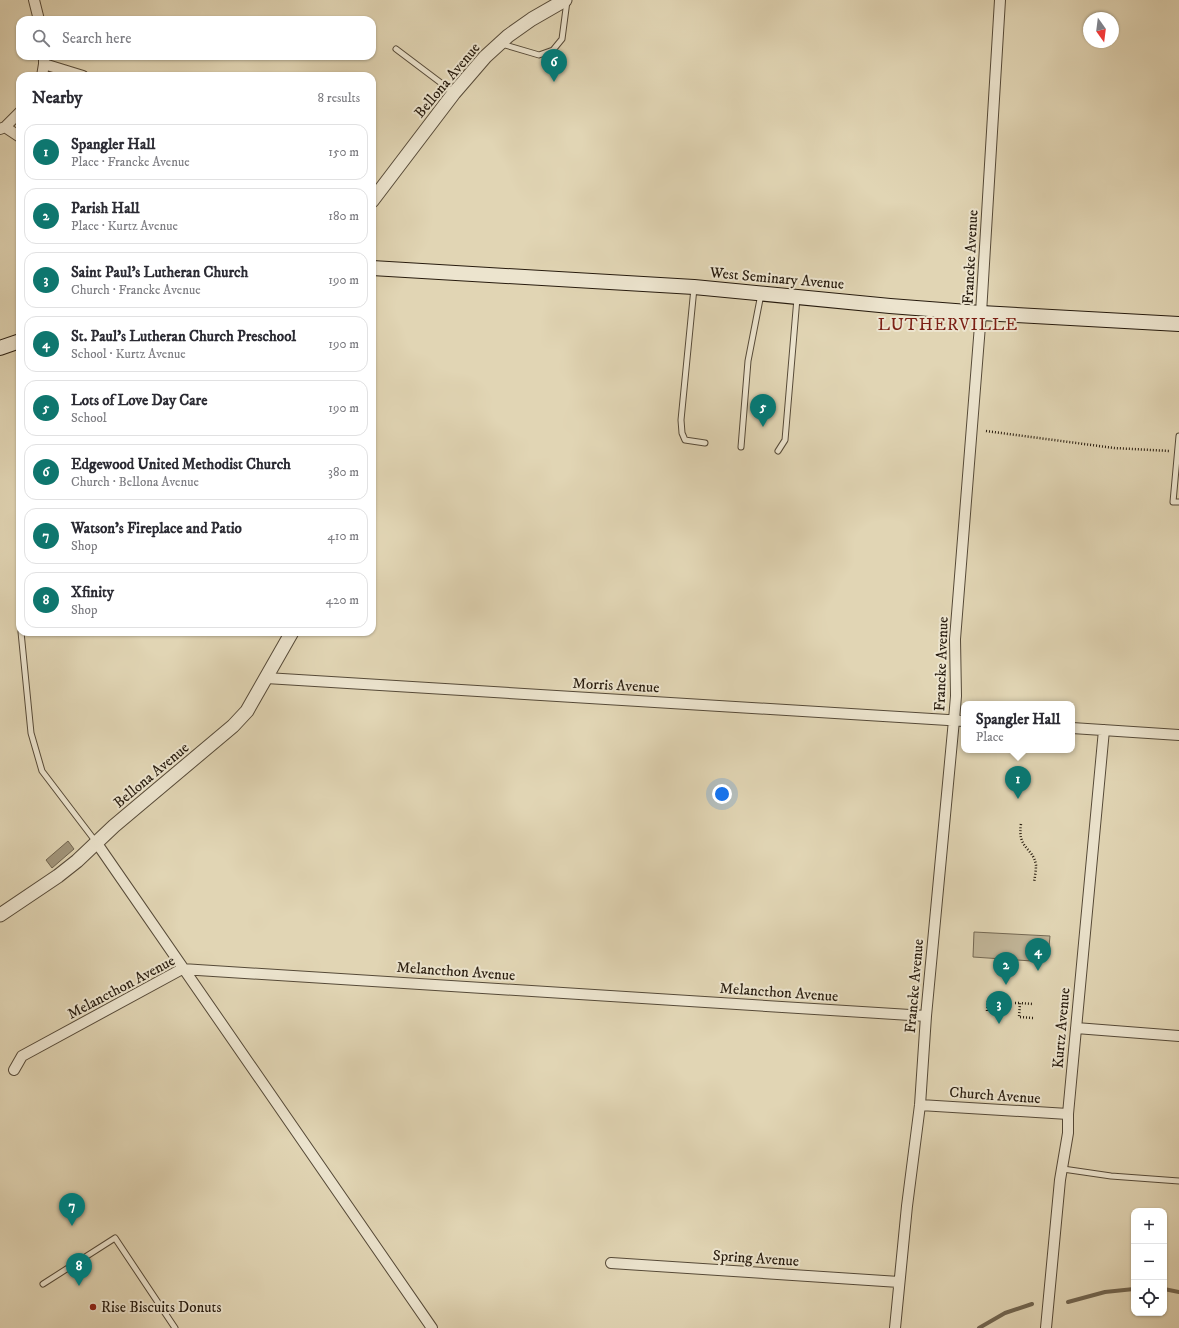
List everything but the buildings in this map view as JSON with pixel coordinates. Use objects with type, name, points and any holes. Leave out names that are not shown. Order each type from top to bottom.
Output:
[{"type":"main road","name":"West Seminary Avenue","points":[[376,268],[694,287],[981,313],[1179,324]]},
{"type":"main road","points":[[0,348],[16,342]]},
{"type":"street","points":[[34,0],[38,16]]},
{"type":"street","name":"Bellona Avenue","points":[[376,196],[470,73],[499,43],[532,19],[566,0]]},
{"type":"street","name":"Francke Avenue","points":[[895,1328],[920,1105],[926,1016],[959,720],[956,696],[955,639],[981,313],[1000,0]]},
{"type":"street","points":[[42,72],[44,60],[73,72]]},
{"type":"street","points":[[16,116],[2,128],[16,135]]},
{"type":"street","name":"Bellona Avenue","points":[[1,914],[58,876],[96,842],[234,726],[247,711],[290,636]]},
{"type":"street","name":"Morris Avenue","points":[[266,678],[959,720]]},
{"type":"street","points":[[1075,728],[1179,735]]},
{"type":"street","name":"Kurtz Avenue","points":[[1046,1328],[1060,1180],[1068,1133],[1068,1114],[1104,730]]},
{"type":"street","points":[[96,842],[182,969],[432,1328]]},
{"type":"street","name":"Melancthon Avenue","points":[[14,1070],[22,1056],[182,969],[926,1016]]},
{"type":"street","points":[[1076,1028],[1179,1036]]},
{"type":"street","name":"Church Avenue","points":[[920,1105],[1068,1114]]},
{"type":"street","name":"Spring Avenue","points":[[611,1263],[899,1282]]},
{"type":"lane","points":[[499,43],[539,55],[553,50],[562,40],[566,0]]},
{"type":"lane","points":[[396,49],[454,93]]},
{"type":"lane","points":[[694,287],[681,420],[682,433],[685,440],[705,443]]},
{"type":"lane","points":[[741,447],[748,361],[761,293]]},
{"type":"lane","points":[[778,450],[785,440],[797,297]]},
{"type":"lane","points":[[1179,436],[1173,502],[1179,502]]},
{"type":"lane","points":[[21,636],[31,734],[42,770],[96,842]]},
{"type":"lane","points":[[1063,1169],[1111,1176],[1179,1181]]},
{"type":"lane","points":[[43,1284],[114,1238],[175,1328]]},
{"type":"path","points":[[986,431],[1114,448],[1178,452]]},
{"type":"path","points":[[1020,824],[1020,837],[1023,844],[1031,853],[1036,865],[1034,882]]},
{"type":"path","points":[[987,1011],[988,1000]]},
{"type":"path","points":[[1015,1003],[1033,1004]]},
{"type":"path","points":[[1020,1003],[1019,1017],[1032,1018]]},
{"type":"shaded area","points":[[68,841],[74,849],[52,868],[46,860]]},
{"type":"shaded area","points":[[974,932],[1050,936],[1048,957],[1033,956],[1032,961],[973,957]]},
{"type":"waterway","points":[[1068,1302],[1105,1292],[1131,1289]]},
{"type":"waterway","points":[[1167,1290],[1179,1292]]},
{"type":"waterway","points":[[979,1328],[1005,1313],[1032,1304]]},
{"type":"place","name":"Edgewood United Methodist Church","points":[[554,82]]},
{"type":"place","name":"Lots of Love Day Care","points":[[763,427]]},
{"type":"place","name":"Spangler Hall","points":[[1018,799]]},
{"type":"place","name":"St. Paul's Lutheran Church Preschool","points":[[1038,971]]},
{"type":"place","name":"Parish Hall","points":[[1006,985]]},
{"type":"place","name":"Saint Paul's Lutheran Church","points":[[999,1024]]},
{"type":"place","name":"Watson's Fireplace and Patio","points":[[72,1226]]},
{"type":"place","name":"Xfinity","points":[[79,1286]]},
{"type":"place","name":"Rise Biscuits Donuts","points":[[93,1307]]},
{"type":"district","name":"LUTHERVILLE","points":[[948,324]]}]
